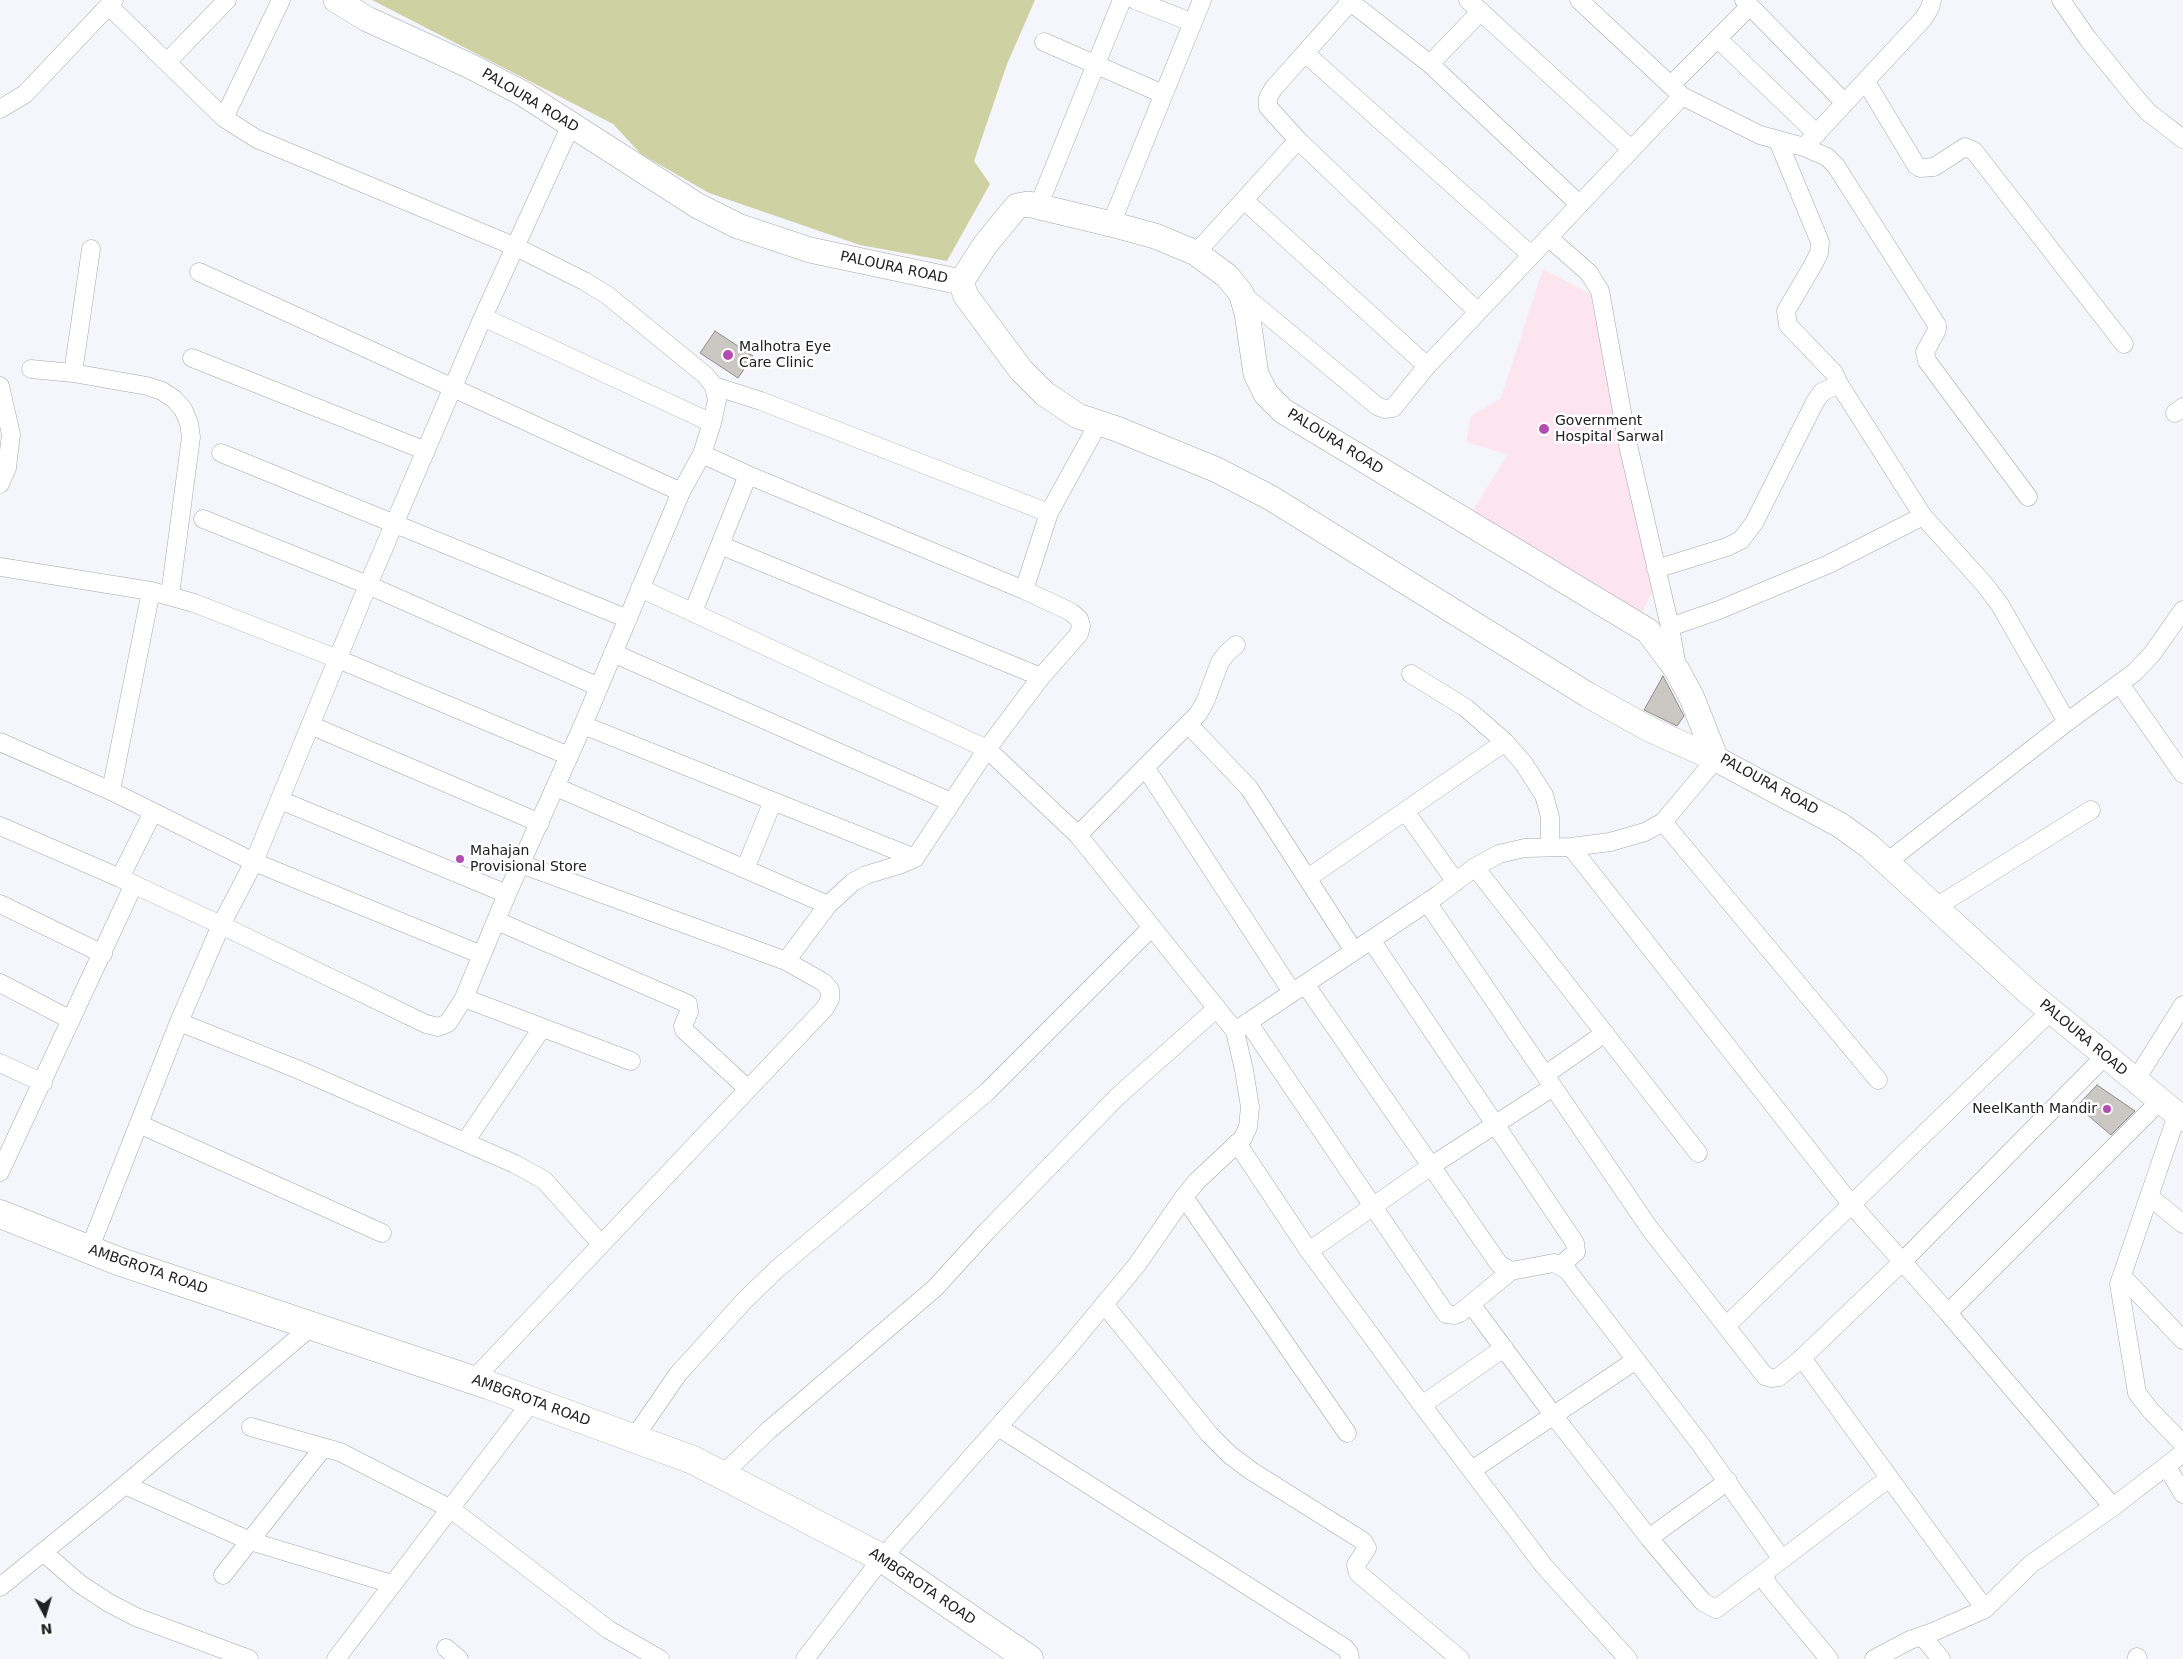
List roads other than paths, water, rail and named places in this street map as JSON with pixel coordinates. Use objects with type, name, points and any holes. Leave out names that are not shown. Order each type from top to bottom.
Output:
[{"type":"main road","name":"PALOURA ROAD","points":[[336,0],[367,19],[500,81],[698,206],[738,226],[810,250],[962,282],[985,245],[1017,206],[1028,204],[1155,236],[1196,253],[1227,276],[1241,293],[1247,313],[1256,374],[1266,394],[1283,411],[1485,534],[1628,617],[1648,631],[1677,670],[1692,698],[1716,759],[1840,825],[1869,846],[2051,1011],[2173,1112]]},
{"type":"main road","points":[[962,282],[966,296],[1022,370],[1045,394],[1078,416],[1117,429],[1217,470],[1271,498],[1588,695],[1649,729],[1716,759]]},
{"type":"main road","name":"AMBGROTA ROAD","points":[[0,1214],[89,1250],[473,1380],[693,1460],[882,1558],[1023,1658]]},
{"type":"street","points":[[167,62],[227,0]]},
{"type":"street","points":[[224,118],[281,0]]},
{"type":"street","points":[[1038,207],[1122,0]]},
{"type":"street","points":[[1134,0],[1191,22]]},
{"type":"street","points":[[1111,224],[1191,22],[1202,0]]},
{"type":"street","points":[[1478,312],[1298,140],[1268,107],[1268,98],[1273,89],[1350,0],[1430,64],[1579,204]]},
{"type":"street","points":[[1579,0],[1677,90],[1760,135],[1804,147],[1827,157],[1836,166],[1937,325],[1937,330],[1925,352],[1927,361],[2028,497]]},
{"type":"street","points":[[1804,147],[1923,19],[1930,8],[1932,0]]},
{"type":"street","points":[[2061,0],[2088,38],[2148,112],[2183,139]]},
{"type":"street","points":[[0,110],[25,94],[111,3],[224,118],[257,139],[516,247],[584,282],[607,296],[705,375],[714,386],[717,400],[702,454],[681,492],[570,756],[507,894],[464,998],[448,1023],[438,1027],[426,1024],[127,881],[0,826]]},
{"type":"street","points":[[1241,293],[1377,406],[1384,409],[1393,408],[1427,366],[1631,148],[1747,3],[1845,103]]},
{"type":"street","points":[[1430,64],[1474,6],[1631,148]]},
{"type":"street","points":[[1718,39],[1817,134]]},
{"type":"street","points":[[1044,42],[1163,94]]},
{"type":"street","points":[[1305,53],[1531,255]]},
{"type":"street","points":[[1866,82],[1916,165],[1920,168],[1934,167],[1965,147],[1974,151],[2124,344]]},
{"type":"street","points":[[89,1250],[179,1022],[221,925],[254,862],[368,585],[483,317],[571,125]]},
{"type":"street","points":[[1196,253],[1298,140]]},
{"type":"street","points":[[1778,141],[1820,242],[1819,253],[1813,266],[1786,311],[1788,325],[1834,373],[1839,384],[1924,516],[1985,585],[2000,605],[2067,722]]},
{"type":"street","points":[[1244,200],[1427,366]]},
{"type":"street","points":[[1548,237],[1589,273],[1600,291],[1628,445],[1670,627],[1677,670]]},
{"type":"street","points":[[73,373],[91,249]]},
{"type":"street","points":[[199,272],[681,492]]},
{"type":"street","points":[[483,317],[712,423]]},
{"type":"street","points":[[192,358],[426,451]]},
{"type":"street","points":[[31,369],[73,373],[147,386],[162,391],[174,399],[183,409],[189,423],[191,437],[170,595]]},
{"type":"street","points":[[1656,569],[1728,547],[1741,540],[1754,523],[1815,402],[1822,392],[1839,384]]},
{"type":"street","points":[[0,386],[11,434],[7,468],[0,484]]},
{"type":"street","points":[[714,386],[761,400],[1049,513]]},
{"type":"street","points":[[1024,590],[1049,513],[1098,424]]},
{"type":"street","points":[[221,453],[628,619]]},
{"type":"street","points":[[702,454],[1024,590],[1071,612],[1079,619],[1079,634],[1041,677],[987,749],[915,858],[866,875],[852,882],[828,905],[786,961]]},
{"type":"street","points":[[692,612],[748,475]]},
{"type":"street","points":[[1670,627],[1727,607],[1829,564],[1924,516]]},
{"type":"street","points":[[204,518],[368,585],[599,687]]},
{"type":"street","points":[[720,545],[1041,677]]},
{"type":"street","points":[[0,568],[170,595],[338,659],[570,756]]},
{"type":"street","points":[[640,588],[987,749],[1078,835],[1217,1008],[1241,1027],[1372,1206],[1446,1314],[1455,1315],[1472,1304],[1510,1271],[1547,1263],[1561,1266],[1571,1275],[1728,1481],[1781,1558]]},
{"type":"street","points":[[111,791],[151,591]]},
{"type":"street","points":[[1887,862],[2067,722],[2120,684],[2152,654],[2183,610]]},
{"type":"street","points":[[1078,835],[1198,714],[1205,702],[1220,662],[1236,645]]},
{"type":"street","points":[[613,652],[951,802]]},
{"type":"street","points":[[1411,674],[1466,708],[1505,742],[1524,764],[1544,795],[1550,817],[1550,847]]},
{"type":"street","points":[[2120,684],[2183,774]]},
{"type":"street","points":[[1188,724],[1249,788],[1354,951]]},
{"type":"street","points":[[310,725],[540,823]]},
{"type":"street","points":[[583,725],[915,858]]},
{"type":"street","points":[[0,742],[111,791],[254,862],[482,955]]},
{"type":"street","points":[[1308,878],[1505,742]]},
{"type":"street","points":[[1241,1027],[1427,902],[1475,867],[1499,854],[1525,848],[1571,847],[1610,842],[1645,832],[1663,822],[1716,759]]},
{"type":"street","points":[[1145,767],[1299,988],[1431,1166],[1499,1264],[1510,1271]]},
{"type":"street","points":[[556,787],[828,905]]},
{"type":"street","points":[[280,800],[507,894]]},
{"type":"street","points":[[745,869],[773,801]]},
{"type":"street","points":[[1936,907],[2091,810]]},
{"type":"street","points":[[1405,811],[1456,882]]},
{"type":"street","points":[[0,1172],[103,954],[127,881],[153,812]]},
{"type":"street","points":[[1663,822],[1878,1080]]},
{"type":"street","points":[[1571,847],[1851,1204],[1901,1263],[1948,1313],[2113,1507]]},
{"type":"street","points":[[473,1380],[825,1008],[830,999],[830,990],[823,982],[786,961],[521,864]]},
{"type":"street","points":[[1475,867],[1698,1153]]},
{"type":"street","points":[[1427,902],[1650,1229],[1765,1376],[1772,1378],[1779,1377],[1802,1358],[1901,1263],[2105,1056]]},
{"type":"street","points":[[0,904],[103,954]]},
{"type":"street","points":[[497,921],[688,1004],[689,1012],[683,1026],[684,1030],[748,1089]]},
{"type":"street","points":[[634,1438],[678,1374],[744,1301],[777,1270],[987,1092],[1152,927]]},
{"type":"street","points":[[1371,940],[1576,1243],[1576,1252],[1561,1266]]},
{"type":"street","points":[[0,983],[71,1020]]},
{"type":"street","points":[[464,998],[631,1061]]},
{"type":"street","points":[[2135,1081],[2183,1005]]},
{"type":"street","points":[[722,1475],[769,1430],[935,1288],[987,1231],[1117,1097],[1217,1008]]},
{"type":"street","points":[[1726,1326],[2051,1011]]},
{"type":"street","points":[[179,1022],[297,1069],[515,1164],[544,1180],[601,1244]]},
{"type":"street","points":[[805,1659],[882,1558],[998,1427],[1136,1266],[1197,1181],[1242,1138],[1248,1127],[1250,1107],[1244,1070],[1241,1027]]},
{"type":"street","points":[[465,1142],[542,1028]]},
{"type":"street","points":[[1309,1251],[1431,1166],[1495,1125],[1606,1033]]},
{"type":"street","points":[[0,1063],[43,1083]]},
{"type":"street","points":[[1948,1313],[2173,1112]]},
{"type":"street","points":[[2173,1112],[2149,1196],[2119,1284],[2137,1393],[2151,1411],[2180,1439]]},
{"type":"street","points":[[138,1124],[382,1233]]},
{"type":"street","points":[[1237,1143],[1309,1251],[1422,1405],[1544,1566],[1628,1659]]},
{"type":"street","points":[[2149,1196],[2183,1224]]},
{"type":"street","points":[[1184,1197],[1347,1433]]},
{"type":"street","points":[[2122,1276],[2183,1340]]},
{"type":"street","points":[[1104,1304],[1209,1434],[1230,1455],[1252,1472],[1363,1541],[1367,1548],[1356,1565],[1358,1572],[1460,1659]]},
{"type":"street","points":[[1472,1304],[1554,1416],[1649,1538],[1710,1608],[1716,1609],[1723,1606],[1781,1558],[1889,1478]]},
{"type":"street","points":[[0,1587],[44,1553],[312,1326]]},
{"type":"street","points":[[1422,1405],[1504,1348]]},
{"type":"street","points":[[1802,1358],[1985,1609]]},
{"type":"street","points":[[1472,1470],[1636,1360]]},
{"type":"street","points":[[336,1659],[532,1401]]},
{"type":"street","points":[[251,1427],[340,1452],[451,1509],[609,1630],[660,1659]]},
{"type":"street","points":[[998,1427],[1345,1648],[1349,1653],[1350,1659]]},
{"type":"street","points":[[223,1575],[323,1448]]},
{"type":"street","points":[[1874,1659],[1897,1646],[1985,1609],[2032,1564],[2113,1507],[2183,1454]]},
{"type":"street","points":[[2167,1466],[2183,1494]]},
{"type":"street","points":[[1649,1538],[1728,1481]]},
{"type":"street","points":[[125,1485],[250,1541],[392,1584]]},
{"type":"street","points":[[44,1553],[80,1584],[109,1603],[136,1617],[249,1659]]},
{"type":"street","points":[[1764,1573],[1768,1585],[1829,1659]]},
{"type":"street","points":[[1922,1636],[1941,1659]]},
{"type":"place","name":"Malhotra Eye Care Clinic","points":[[728,355]]},
{"type":"place","name":"Government Hospital Sarwal","points":[[1544,429]]},
{"type":"place","name":"Mahajan Provisional Store","points":[[460,859]]},
{"type":"place","name":"NeelKanth Mandir","points":[[2107,1109]]}]
